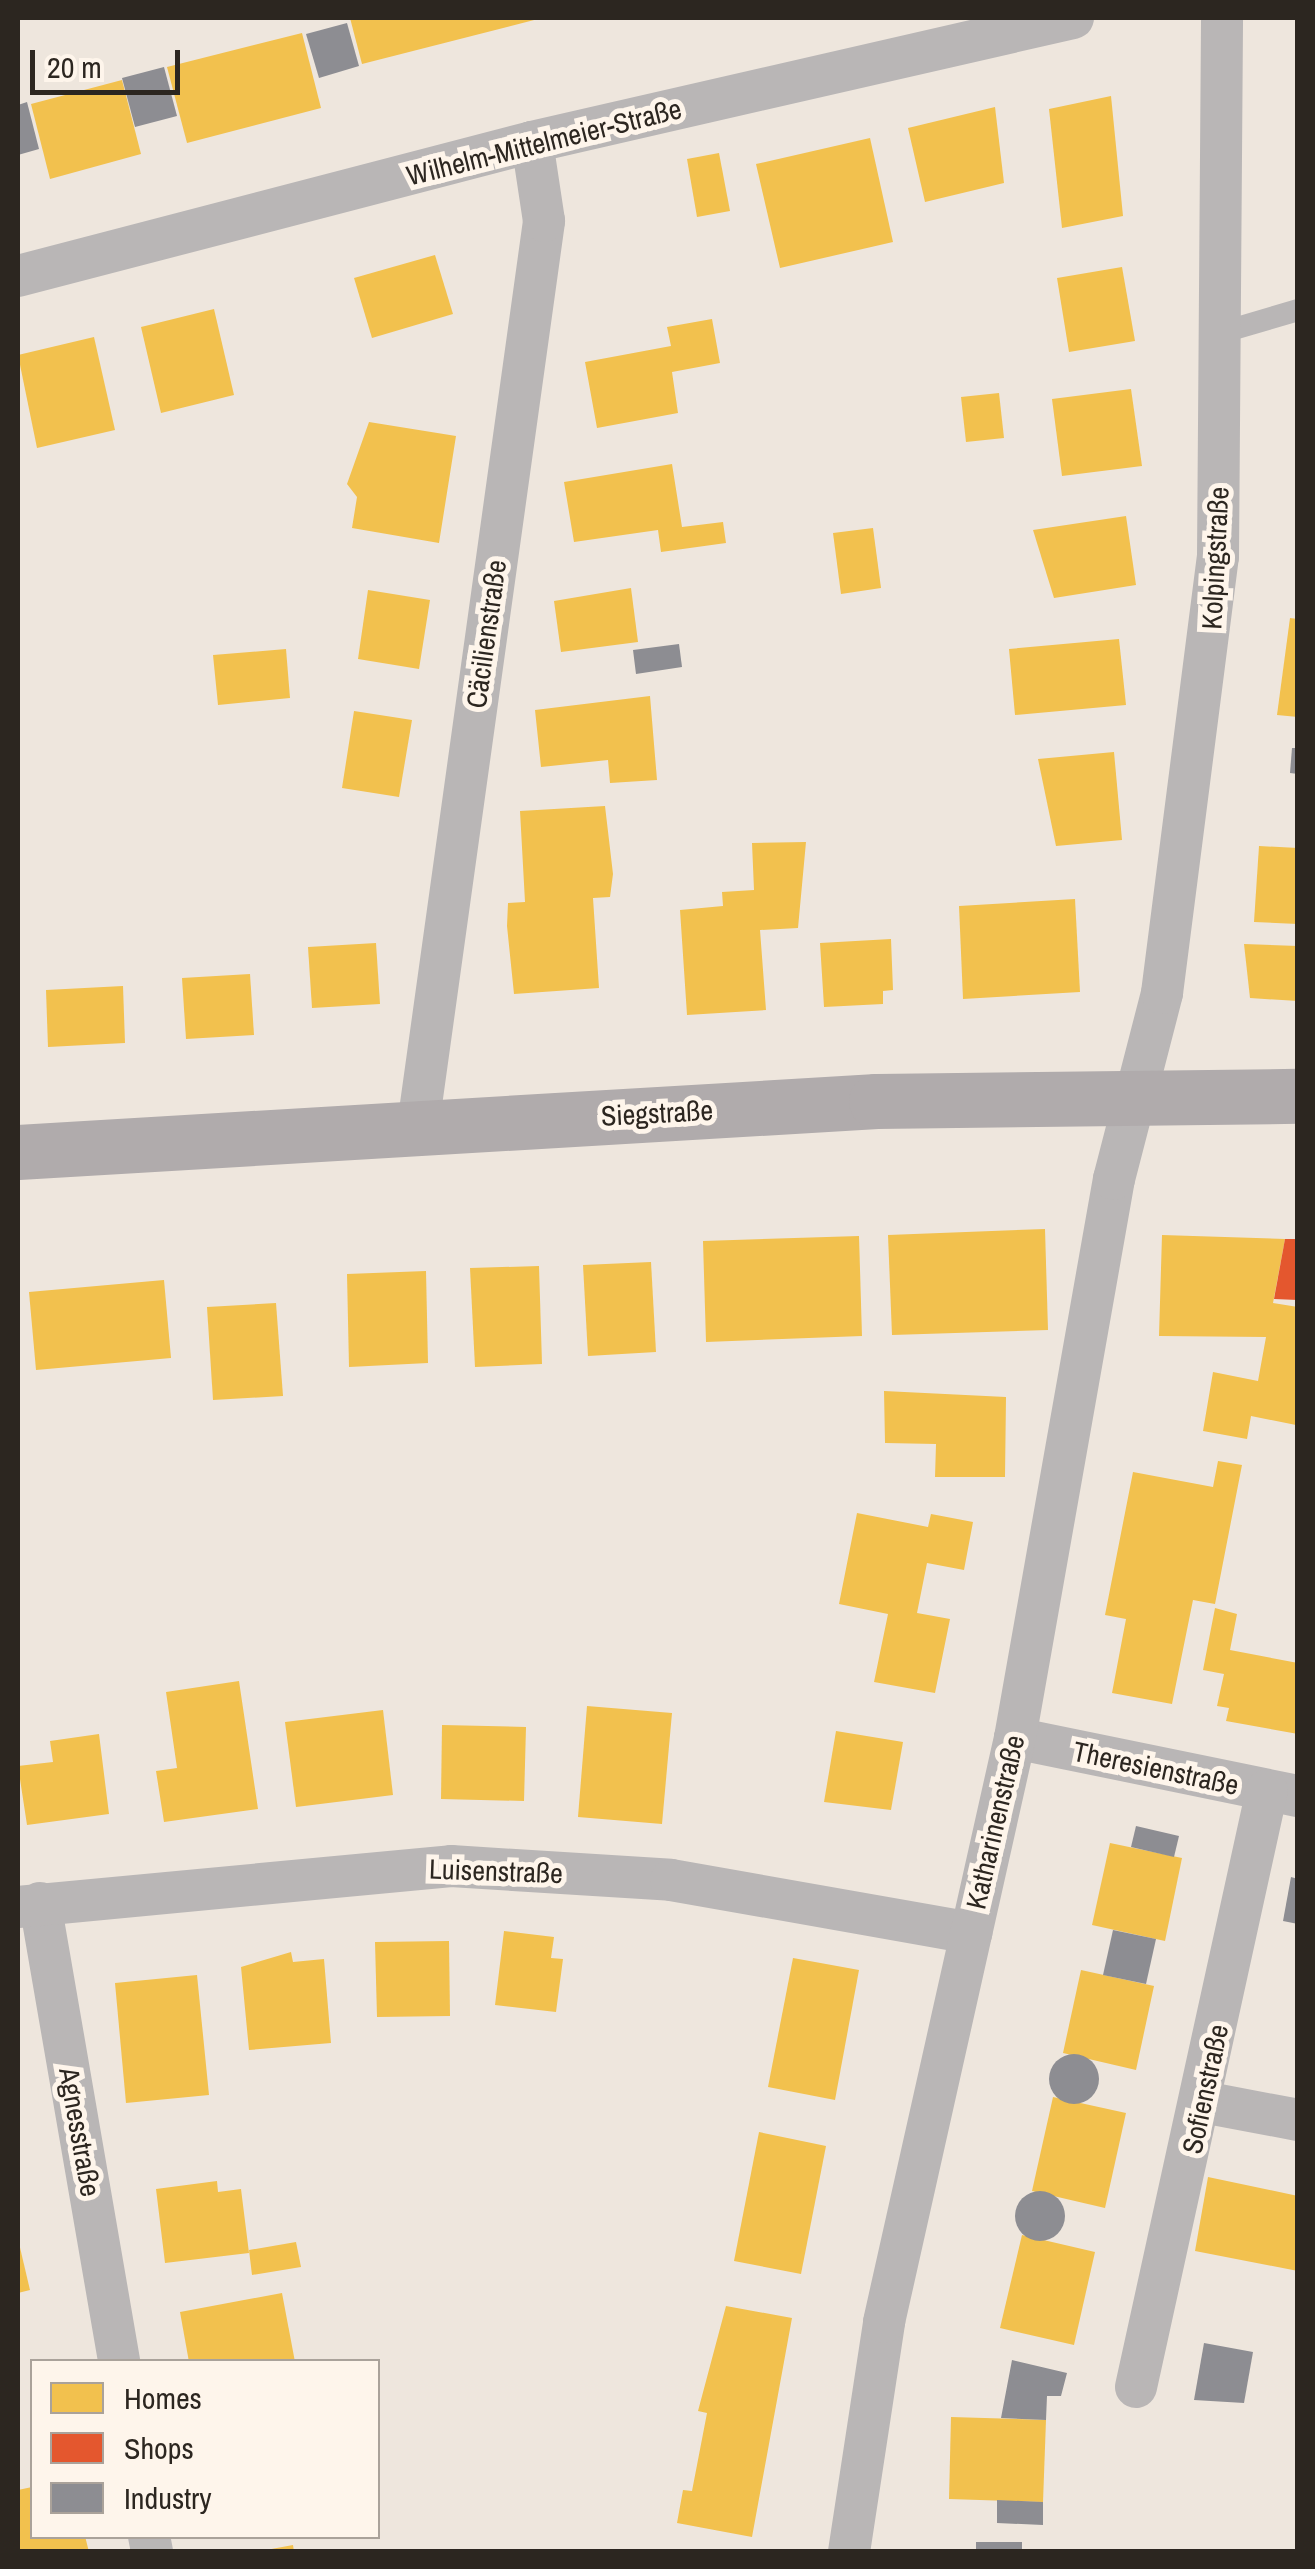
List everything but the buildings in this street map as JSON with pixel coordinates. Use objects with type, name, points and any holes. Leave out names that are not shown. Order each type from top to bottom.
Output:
[{"type":"main road","name":"Siegstraße","points":[[18,1152],[418,1126],[1139,1093],[1298,1096]]},
{"type":"street","name":"Wilhelm-Mittelmeier-Straße","points":[[18,276],[532,142],[1073,18]]},
{"type":"street","name":"Kolpingstraße","points":[[1139,1093],[1210,650],[1220,332],[1222,18]]},
{"type":"street","name":"Cäcilienstraße","points":[[418,1126],[544,220],[532,142]]},
{"type":"street","name":"Katharinenstraße","points":[[849,2552],[884,2322],[1015,1738],[1114,1179],[1139,1093]]},
{"type":"street","name":"Theresienstraße","points":[[1015,1738],[1282,1794]]},
{"type":"street","name":"Sofienstraße","points":[[1136,2387],[1282,1794]]},
{"type":"street","name":"Luisenstraße","points":[[29,1905],[451,1866],[671,1880],[970,1933]]},
{"type":"street","name":"Agnesstraße","points":[[29,1905],[118,2359]]},
{"type":"street","points":[[1204,2102],[1298,2120]]},
{"type":"lane","points":[[1220,332],[1298,310]]}]
